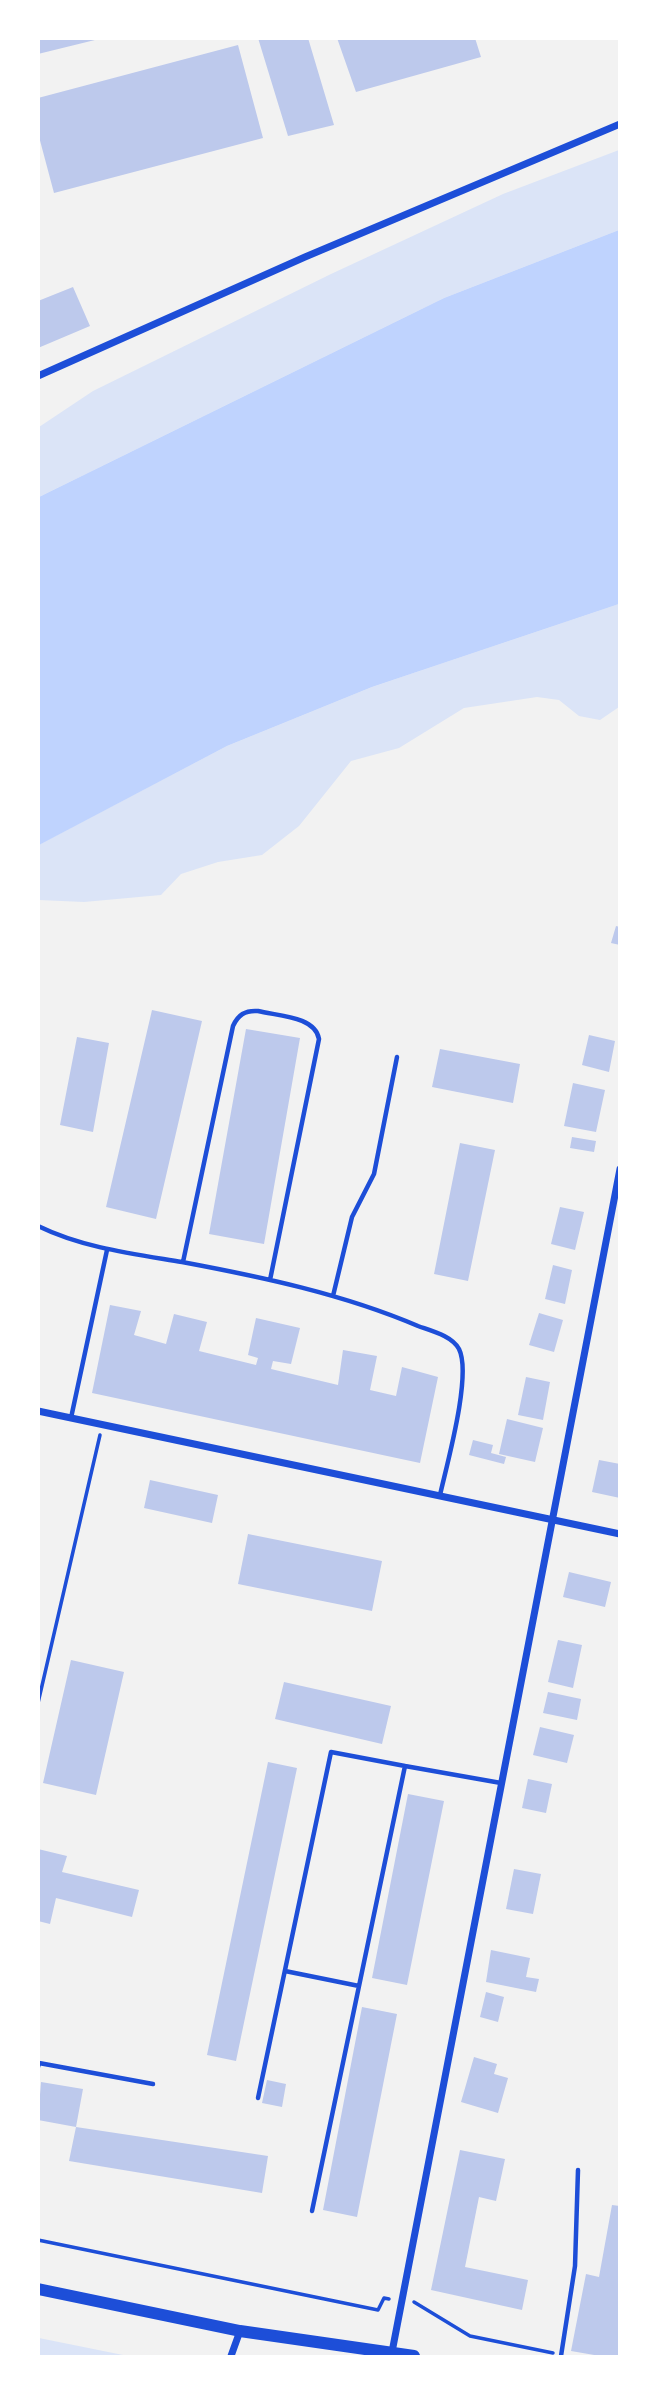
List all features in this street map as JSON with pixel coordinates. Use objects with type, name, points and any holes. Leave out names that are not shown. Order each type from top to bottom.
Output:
[{"type":"main road","points":[[38,2289],[240,2332],[414,2357]]},
{"type":"street","points":[[38,376],[305,257],[620,124]]},
{"type":"street","points":[[392,2352],[620,1169]]},
{"type":"street","points":[[38,1411],[620,1534]]},
{"type":"street","points":[[231,2357],[240,2332]]},
{"type":"lane","points":[[183,1262],[233,1026],[240,1015],[258,1011],[310,1024],[317,1031],[319,1039],[270,1280]]},
{"type":"lane","points":[[333,1296],[352,1217],[374,1174],[397,1057]]},
{"type":"lane","points":[[38,1226],[107,1250],[183,1262],[333,1296],[451,1339],[458,1348],[464,1369],[440,1496]]},
{"type":"lane","points":[[71,1418],[107,1250]]},
{"type":"lane","points":[[258,2098],[331,1752],[502,1783]]},
{"type":"lane","points":[[312,2211],[405,1766]]},
{"type":"lane","points":[[285,1971],[359,1986]]},
{"type":"lane","points":[[39,2065],[153,2084]]},
{"type":"lane","points":[[561,2356],[575,2266],[578,2170]]},
{"type":"path","points":[[38,1703],[102,1424]]},
{"type":"path","points":[[38,2241],[378,2310],[384,2298],[415,2302],[470,2336],[561,2356]]},
{"type":"shaded area","points":[[619,150],[619,230],[444,298],[39,497],[39,427],[93,391],[331,274],[503,194]]},
{"type":"shaded area","points":[[619,604],[619,707],[600,720],[579,716],[559,700],[537,697],[464,708],[399,748],[351,761],[299,826],[262,855],[218,862],[181,874],[161,895],[84,902],[39,900],[38,845],[227,746],[372,687]]},
{"type":"shaded area","points":[[39,2338],[128,2356],[39,2356]]},
{"type":"water","points":[[619,230],[619,604],[372,687],[227,746],[39,845],[39,497],[444,298]]},
{"type":"building","points":[[38,38],[99,38],[99,39],[38,54]]},
{"type":"building","points":[[258,38],[308,38],[334,125],[288,136]]},
{"type":"building","points":[[337,38],[475,38],[481,57],[356,92]]},
{"type":"building","points":[[238,45],[263,138],[54,193],[38,133],[38,98]]},
{"type":"building","points":[[73,287],[90,326],[38,348],[38,301]]},
{"type":"building","points":[[616,926],[620,927],[620,945],[611,943]]},
{"type":"building","points":[[152,1010],[202,1021],[156,1219],[106,1207]]},
{"type":"building","points":[[246,1029],[300,1038],[264,1244],[209,1234]]},
{"type":"building","points":[[589,1035],[615,1041],[609,1072],[582,1065]]},
{"type":"building","points":[[77,1037],[109,1043],[93,1132],[60,1125]]},
{"type":"building","points":[[440,1049],[520,1064],[513,1103],[432,1087]]},
{"type":"building","points":[[573,1083],[605,1090],[596,1132],[564,1126]]},
{"type":"building","points":[[572,1137],[596,1141],[594,1152],[570,1148]]},
{"type":"building","points":[[460,1143],[495,1150],[468,1281],[434,1274]]},
{"type":"building","points":[[560,1207],[584,1212],[575,1250],[551,1244]]},
{"type":"building","points":[[553,1265],[572,1270],[565,1304],[545,1299]]},
{"type":"building","points":[[110,1305],[141,1311],[134,1335],[166,1344],[174,1314],[207,1322],[199,1351],[256,1365],[258,1358],[248,1355],[256,1318],[300,1328],[291,1364],[273,1361],[271,1369],[338,1385],[343,1350],[377,1356],[370,1390],[396,1396],[402,1367],[438,1377],[420,1463],[92,1393]]},
{"type":"building","points":[[539,1313],[563,1320],[554,1352],[529,1345]]},
{"type":"building","points":[[526,1377],[550,1382],[543,1420],[518,1415]]},
{"type":"building","points":[[507,1419],[543,1428],[535,1462],[499,1454]]},
{"type":"building","points":[[473,1440],[493,1445],[491,1453],[506,1457],[504,1464],[469,1455]]},
{"type":"building","points":[[599,1460],[620,1464],[620,1498],[592,1492]]},
{"type":"building","points":[[150,1480],[218,1495],[212,1523],[144,1508]]},
{"type":"building","points":[[248,1534],[382,1561],[372,1611],[238,1584]]},
{"type":"building","points":[[569,1572],[611,1582],[605,1607],[563,1597]]},
{"type":"building","points":[[558,1640],[582,1645],[573,1688],[548,1682]]},
{"type":"building","points":[[71,1660],[124,1672],[96,1795],[43,1783]]},
{"type":"building","points":[[284,1682],[391,1706],[382,1744],[275,1719]]},
{"type":"building","points":[[548,1692],[581,1699],[577,1720],[543,1713]]},
{"type":"building","points":[[540,1727],[574,1735],[567,1763],[533,1755]]},
{"type":"building","points":[[268,1762],[297,1768],[236,2061],[207,2055]]},
{"type":"building","points":[[528,1779],[552,1784],[546,1813],[522,1808]]},
{"type":"building","points":[[408,1794],[444,1801],[407,1985],[372,1978]]},
{"type":"building","points":[[38,1849],[67,1856],[62,1872],[139,1890],[132,1917],[56,1898],[50,1924],[38,1921]]},
{"type":"building","points":[[514,1869],[541,1874],[533,1914],[506,1909]]},
{"type":"building","points":[[491,1950],[530,1958],[526,1977],[539,1979],[536,1992],[486,1982]]},
{"type":"building","points":[[486,1992],[504,1997],[498,2022],[480,2017]]},
{"type":"building","points":[[362,2007],[397,2014],[357,2217],[323,2210]]},
{"type":"building","points":[[474,2057],[497,2064],[494,2074],[508,2078],[498,2113],[461,2102]]},
{"type":"building","points":[[267,2080],[286,2084],[282,2107],[262,2103]]},
{"type":"building","points":[[41,2082],[83,2089],[76,2127],[38,2120]]},
{"type":"building","points":[[76,2127],[268,2156],[262,2193],[69,2161]]},
{"type":"building","points":[[460,2150],[505,2159],[496,2201],[479,2197],[465,2267],[528,2280],[522,2310],[431,2290]]},
{"type":"building","points":[[612,2205],[620,2206],[620,2356],[571,2351],[586,2274],[599,2277]]}]
